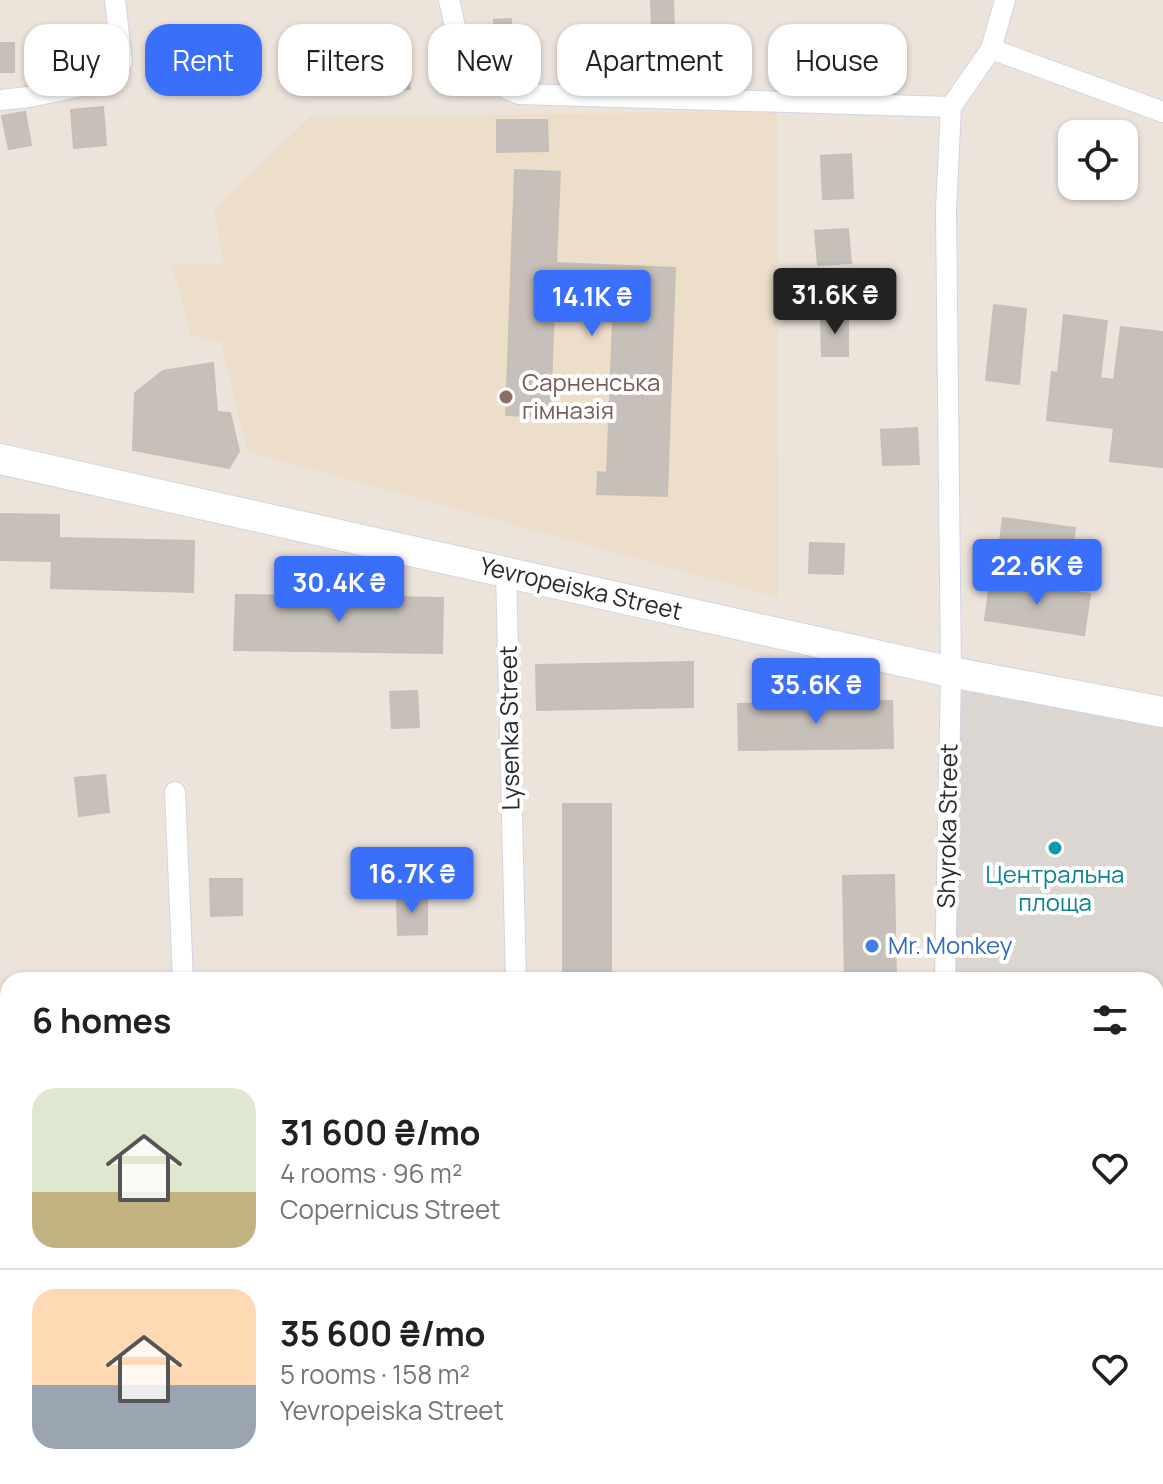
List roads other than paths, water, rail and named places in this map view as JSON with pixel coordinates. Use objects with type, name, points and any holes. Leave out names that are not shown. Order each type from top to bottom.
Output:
[{"type":"main road","name":"Yevropeiska Street","points":[[0,459],[951,672],[1163,712]]},
{"type":"street","points":[[0,100],[111,80],[122,62],[115,0]]},
{"type":"street","points":[[449,0],[461,53],[487,81],[519,94],[951,107],[991,49],[1005,0]]},
{"type":"street","points":[[991,49],[1163,112]]},
{"type":"street","name":"Shyroka Street","points":[[945,972],[951,672],[946,210],[951,107]]},
{"type":"street","name":"Lysenka Street","points":[[506,572],[516,972]]},
{"type":"street","points":[[175,792],[183,972]]},
{"type":"place","name":"Сарненська гімназія","points":[[506,397]]},
{"type":"place","name":"Центральна площа","points":[[1055,848]]},
{"type":"place","name":"Mr. Monkey","points":[[872,946]]}]
